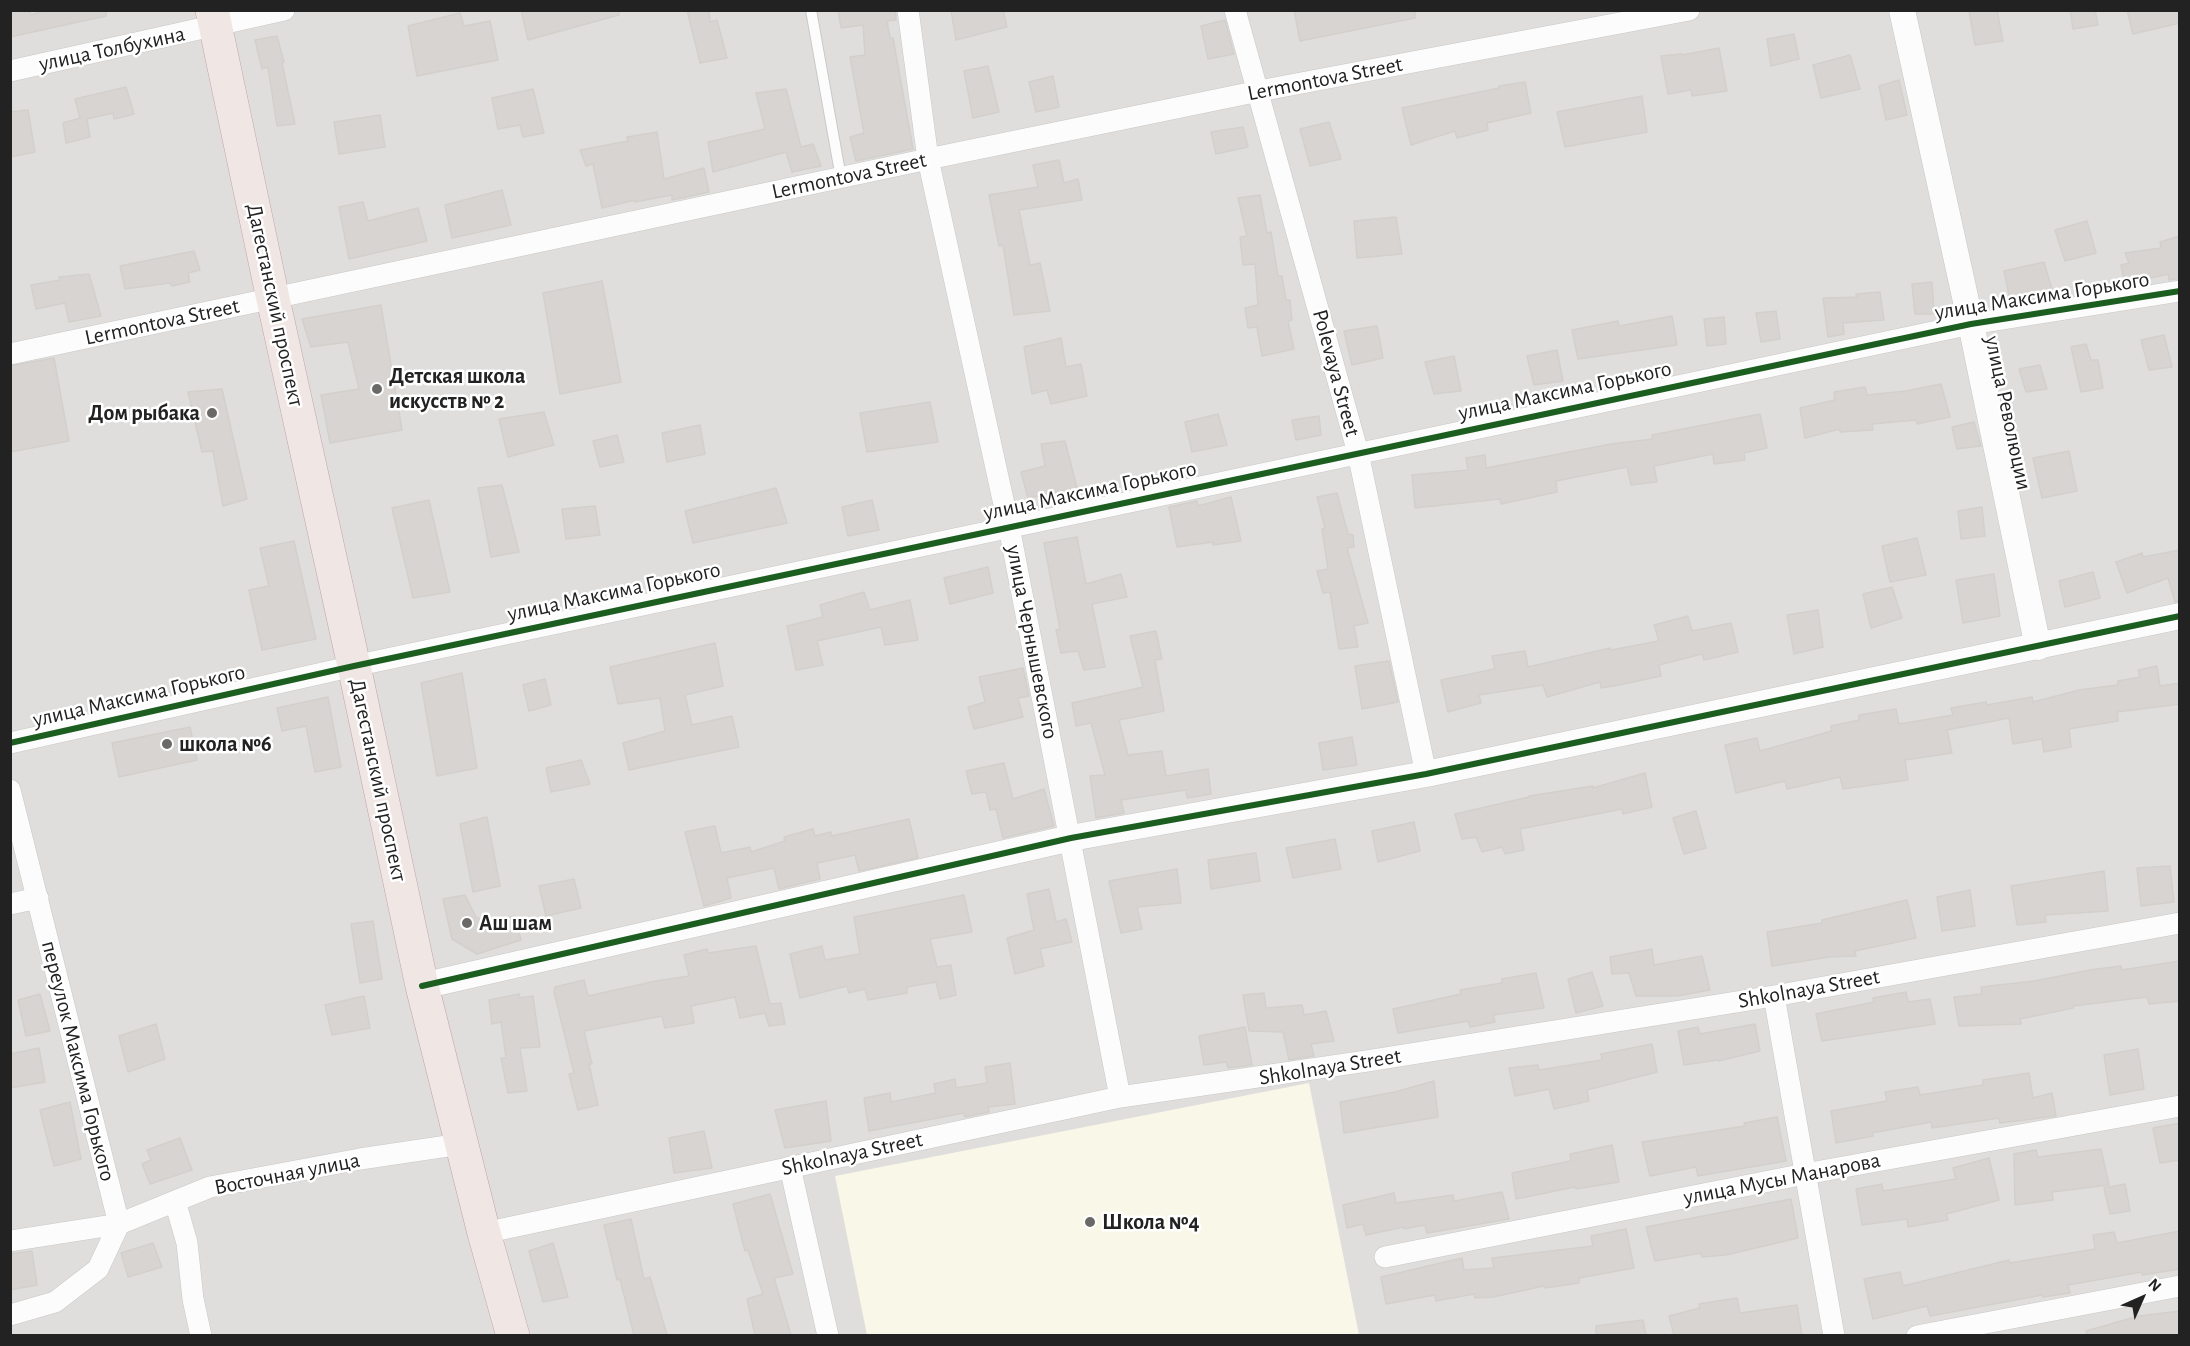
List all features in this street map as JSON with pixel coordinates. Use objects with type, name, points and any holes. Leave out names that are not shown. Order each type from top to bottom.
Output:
[{"type":"highway","name":"Дагестанский проспект","points":[[214,18],[422,986],[484,1233],[513,1335]]},
{"type":"street","name":"улица Толбухина","points":[[10,71],[214,18],[284,10]]},
{"type":"street","name":"улица Чернышевского","points":[[908,10],[928,159],[1009,527],[1120,1097]]},
{"type":"street","name":"Polevaya Street","points":[[1235,10],[1358,453],[1426,774]]},
{"type":"street","name":"Lermontova Street","points":[[10,354],[928,159],[1259,92],[1689,10]]},
{"type":"street","name":"улица Революции","points":[[1902,10],[1971,324],[2038,647]]},
{"type":"street","name":"улица Максима Горького","points":[[10,743],[354,666],[1971,324],[2180,291]]},
{"type":"street","points":[[422,986],[1071,838],[1426,774],[2180,616]]},
{"type":"street","name":"переулок Максима Горького","points":[[10,790],[119,1224]]},
{"type":"street","points":[[10,904],[38,898]]},
{"type":"street","name":"Shkolnaya Street","points":[[484,1233],[1120,1097],[1378,1060],[1774,996],[2180,923]]},
{"type":"street","points":[[1774,996],[1834,1335]]},
{"type":"street","name":"улица Мусы Манарова","points":[[1385,1257],[1805,1174],[2180,1106]]},
{"type":"street","name":"Восточная улица","points":[[10,1241],[119,1224],[210,1187],[360,1159],[462,1144]]},
{"type":"street","points":[[790,1167],[828,1335]]},
{"type":"street","points":[[175,1201],[187,1243],[193,1299],[201,1335]]},
{"type":"street","points":[[10,1315],[55,1302],[98,1269],[119,1224]]},
{"type":"street","points":[[1917,1335],[2180,1286]]},
{"type":"lane","points":[[811,10],[842,178]]},
{"type":"shaded area","points":[[11,11],[2179,11],[2179,1335],[11,1335]]},
{"type":"shaded area","name":"Школа №4","points":[[1309,1083],[1359,1335],[867,1335],[835,1176]]},
{"type":"building","points":[[10,10],[29,10],[31,15],[46,10],[106,10],[106,16],[10,37]]},
{"type":"building","points":[[521,10],[619,10],[619,15],[528,40]]},
{"type":"building","points":[[687,10],[709,10],[710,22],[717,20],[727,58],[700,63]]},
{"type":"building","points":[[838,10],[895,10],[896,20],[887,21],[890,38],[893,38],[913,149],[856,161],[850,137],[864,133],[850,57],[865,55],[863,25],[841,28]]},
{"type":"building","points":[[951,10],[1003,10],[1007,27],[956,40]]},
{"type":"building","points":[[1294,10],[1415,10],[1415,18],[1300,41]]},
{"type":"building","points":[[1969,10],[1997,10],[2003,41],[1975,45]]},
{"type":"building","points":[[2070,10],[2095,10],[2098,25],[2073,29]]},
{"type":"building","points":[[2127,10],[2180,10],[2180,23],[2133,34]]},
{"type":"building","points":[[460,13],[464,26],[490,21],[498,60],[417,76],[408,26]]},
{"type":"building","points":[[1225,20],[1234,54],[1208,59],[1201,26]]},
{"type":"building","points":[[1794,34],[1799,59],[1771,66],[1767,39]]},
{"type":"building","points":[[277,36],[295,124],[277,126],[268,67],[262,69],[255,40]]},
{"type":"building","points":[[1719,48],[1727,91],[1692,96],[1691,90],[1668,94],[1661,56],[1682,55]]},
{"type":"building","points":[[1850,55],[1860,89],[1821,98],[1813,65]]},
{"type":"building","points":[[988,66],[999,112],[973,118],[964,71]]},
{"type":"building","points":[[1053,76],[1059,107],[1036,112],[1029,82]]},
{"type":"building","points":[[1899,80],[1907,115],[1886,120],[1879,86]]},
{"type":"building","points":[[1525,82],[1531,113],[1487,123],[1488,130],[1457,138],[1455,131],[1411,145],[1402,108]]},
{"type":"building","points":[[126,87],[134,114],[114,119],[113,113],[87,119],[90,137],[66,143],[63,123],[80,118],[75,99]]},
{"type":"building","points":[[533,89],[544,133],[523,137],[520,125],[498,129],[492,98]]},
{"type":"building","points":[[786,89],[801,147],[813,144],[821,166],[792,172],[786,152],[713,172],[708,142],[765,129],[756,93]]},
{"type":"building","points":[[1642,96],[1647,132],[1565,147],[1557,112]]},
{"type":"building","points":[[28,110],[35,152],[10,157],[10,112]]},
{"type":"building","points":[[380,115],[385,147],[339,154],[334,122]]},
{"type":"building","points":[[1329,122],[1341,159],[1310,166],[1300,129]]},
{"type":"building","points":[[1243,127],[1248,147],[1216,154],[1211,132]]},
{"type":"building","points":[[657,132],[664,179],[704,168],[709,192],[672,200],[672,195],[635,202],[635,200],[602,208],[593,164],[586,166],[580,150],[628,141],[627,137]]},
{"type":"building","points":[[1059,160],[1064,183],[1078,179],[1082,200],[1019,210],[1030,265],[1040,263],[1050,311],[1014,315],[1003,245],[999,246],[989,195],[1038,187],[1033,165]]},
{"type":"building","points":[[502,190],[511,225],[452,238],[445,205]]},
{"type":"building","points":[[1260,195],[1267,233],[1271,232],[1278,276],[1282,276],[1286,300],[1290,300],[1292,320],[1288,321],[1294,349],[1262,356],[1257,327],[1248,328],[1245,308],[1258,305],[1255,264],[1243,265],[1240,237],[1247,236],[1238,198]]},
{"type":"building","points":[[363,202],[368,221],[418,208],[427,241],[349,259],[339,207]]},
{"type":"building","points":[[1396,217],[1402,254],[1357,258],[1354,221]]},
{"type":"building","points":[[2087,221],[2096,253],[2065,261],[2055,230]]},
{"type":"building","points":[[2180,236],[2180,278],[2169,280],[2168,274],[2125,284],[2121,265],[2129,263],[2125,253],[2161,248],[2160,242]]},
{"type":"building","points":[[194,251],[200,270],[188,273],[190,282],[172,286],[170,283],[125,289],[120,266]]},
{"type":"building","points":[[2044,262],[2054,296],[2011,305],[2004,271]]},
{"type":"building","points":[[89,274],[101,316],[69,322],[65,303],[36,309],[31,285],[60,280],[59,277]]},
{"type":"building","points":[[602,281],[621,382],[560,394],[543,293]]},
{"type":"building","points":[[1932,282],[1934,314],[1915,314],[1912,284]]},
{"type":"building","points":[[1880,292],[1884,320],[1843,323],[1844,334],[1828,337],[1823,298],[1857,297],[1856,294]]},
{"type":"building","name":"Детская школа искусств № 2","points":[[381,305],[402,430],[330,443],[321,395],[359,389],[348,342],[311,347],[302,319]]},
{"type":"building","points":[[1776,311],[1780,339],[1761,342],[1756,313]]},
{"type":"building","points":[[1672,316],[1677,345],[1578,359],[1572,330],[1618,321],[1619,326]]},
{"type":"building","points":[[1724,317],[1726,344],[1707,346],[1704,319]]},
{"type":"building","points":[[1377,326],[1383,358],[1352,365],[1344,331]]},
{"type":"building","points":[[2164,335],[2172,367],[2149,370],[2141,340]]},
{"type":"building","points":[[1061,338],[1066,367],[1081,364],[1087,396],[1051,404],[1047,390],[1032,394],[1024,347]]},
{"type":"building","points":[[2086,344],[2091,360],[2098,360],[2103,388],[2081,392],[2071,347]]},
{"type":"building","points":[[1557,350],[1563,381],[1534,385],[1527,356]]},
{"type":"building","points":[[1454,356],[1461,391],[1434,394],[1425,362]]},
{"type":"building","points":[[54,358],[69,441],[10,452],[10,366]]},
{"type":"building","points":[[2040,365],[2047,389],[2026,392],[2019,369]]},
{"type":"building","points":[[1941,384],[1950,417],[1917,424],[1916,420],[1872,424],[1873,430],[1840,432],[1840,429],[1805,438],[1800,408],[1835,400],[1834,392],[1865,387],[1867,395]]},
{"type":"building","points":[[222,389],[247,499],[223,506],[213,451],[202,452],[188,392]]},
{"type":"building","points":[[930,402],[938,442],[867,452],[860,413]]},
{"type":"building","points":[[544,412],[554,445],[508,457],[499,419]]},
{"type":"building","points":[[1218,414],[1227,445],[1192,452],[1185,422]]},
{"type":"building","points":[[1760,414],[1767,448],[1744,453],[1745,460],[1714,464],[1713,454],[1654,466],[1657,482],[1631,485],[1627,467],[1556,481],[1557,492],[1501,504],[1500,499],[1415,508],[1412,475],[1468,470],[1466,458],[1485,455],[1486,468],[1611,444],[1653,439],[1652,435]]},
{"type":"building","points":[[1319,416],[1321,435],[1296,440],[1292,420]]},
{"type":"building","points":[[1974,422],[1981,446],[1957,449],[1952,427]]},
{"type":"building","points":[[700,425],[705,454],[667,462],[662,433]]},
{"type":"building","points":[[617,435],[624,462],[600,467],[593,441]]},
{"type":"building","points":[[1065,441],[1077,488],[1028,498],[1021,472],[1045,466],[1041,444]]},
{"type":"building","points":[[2069,451],[2077,491],[2042,498],[2033,458]]},
{"type":"building","points":[[502,485],[519,552],[491,557],[478,488]]},
{"type":"building","points":[[776,488],[787,523],[693,543],[685,511]]},
{"type":"building","points":[[1337,493],[1348,534],[1353,535],[1354,547],[1347,548],[1368,623],[1354,626],[1358,647],[1339,649],[1330,592],[1323,593],[1317,571],[1328,569],[1322,529],[1325,528],[1317,497]]},
{"type":"building","points":[[1231,497],[1241,541],[1177,547],[1169,507],[1197,501],[1198,506]]},
{"type":"building","points":[[429,500],[450,592],[413,598],[392,508]]},
{"type":"building","points":[[872,500],[879,530],[848,536],[842,507]]},
{"type":"building","points":[[595,506],[600,535],[566,539],[562,509]]},
{"type":"building","points":[[1982,507],[1985,536],[1961,539],[1958,511]]},
{"type":"building","points":[[1077,537],[1086,584],[1121,574],[1127,597],[1092,604],[1105,667],[1084,670],[1078,651],[1061,653],[1056,630],[1060,629],[1044,543]]},
{"type":"building","points":[[1917,538],[1926,575],[1890,582],[1882,546]]},
{"type":"building","points":[[294,541],[316,639],[262,650],[249,590],[269,586],[260,548]]},
{"type":"building","points":[[2180,550],[2180,601],[2175,602],[2168,578],[2127,593],[2116,562],[2142,553],[2143,557]]},
{"type":"building","points":[[988,567],[993,593],[950,604],[944,578]]},
{"type":"building","points":[[2093,572],[2100,598],[2065,607],[2059,581]]},
{"type":"building","points":[[1994,574],[2000,616],[1963,623],[1956,580]]},
{"type":"building","points":[[1892,587],[1902,618],[1871,628],[1863,594]]},
{"type":"building","points":[[864,592],[870,610],[910,600],[918,640],[885,645],[881,627],[817,641],[823,665],[796,670],[787,626],[823,617],[820,605]]},
{"type":"building","points":[[1818,610],[1823,647],[1794,654],[1787,615]]},
{"type":"building","points":[[1688,616],[1692,631],[1731,623],[1738,652],[1704,660],[1702,654],[1659,665],[1661,676],[1601,688],[1600,682],[1547,697],[1543,685],[1479,695],[1481,703],[1448,712],[1441,680],[1495,669],[1492,656],[1525,651],[1528,667],[1610,648],[1611,650],[1659,641],[1654,625]]},
{"type":"building","points":[[1156,631],[1162,659],[1155,660],[1164,711],[1119,720],[1128,755],[1162,751],[1166,776],[1208,769],[1211,794],[1187,798],[1186,790],[1121,800],[1124,813],[1096,818],[1090,776],[1105,775],[1091,723],[1076,726],[1072,703],[1143,687],[1130,636]]},
{"type":"building","points":[[715,643],[723,686],[685,695],[692,725],[732,716],[739,747],[629,770],[623,743],[665,731],[660,698],[618,704],[610,667]]},
{"type":"building","points":[[1389,661],[1398,702],[1362,709],[1355,666]]},
{"type":"building","points":[[2157,666],[2160,686],[2180,683],[2180,704],[2117,712],[2118,721],[2069,729],[2071,747],[2044,752],[2042,739],[2013,744],[2009,718],[1947,730],[1952,753],[1905,760],[1908,780],[1843,789],[1840,777],[1787,789],[1785,781],[1736,793],[1725,745],[1757,738],[1760,751],[1832,731],[1831,726],[1859,720],[1859,715],[1896,709],[1899,724],[1953,715],[1951,708],[1986,702],[1987,705],[2032,697],[2033,702],[2079,690],[2118,685],[2118,681],[2140,677],[2138,670]]},
{"type":"building","points":[[1023,668],[1029,696],[1018,698],[1023,717],[974,729],[968,707],[985,702],[979,677]]},
{"type":"building","points":[[462,673],[477,768],[437,776],[421,683]]},
{"type":"building","points":[[545,679],[551,705],[529,711],[523,685]]},
{"type":"building","points":[[328,697],[341,767],[315,772],[306,726],[282,731],[277,708]]},
{"type":"building","points":[[190,727],[197,760],[119,777],[112,743]]},
{"type":"building","points":[[1352,737],[1357,765],[1323,770],[1319,743]]},
{"type":"building","points":[[581,760],[590,784],[551,792],[546,768]]},
{"type":"building","points":[[1004,763],[1013,799],[1044,789],[1054,826],[1003,838],[996,809],[990,810],[986,792],[972,794],[966,771]]},
{"type":"building","points":[[1645,773],[1652,807],[1623,814],[1622,809],[1520,829],[1524,850],[1505,854],[1502,847],[1482,852],[1476,837],[1462,839],[1455,814],[1529,796],[1593,786],[1593,788]]},
{"type":"building","points":[[1696,811],[1706,848],[1684,854],[1673,818]]},
{"type":"building","points":[[487,817],[500,886],[473,892],[460,824]]},
{"type":"building","points":[[909,819],[918,858],[859,871],[855,855],[817,863],[820,879],[779,889],[774,868],[727,878],[731,898],[704,906],[685,832],[715,826],[721,853],[750,847],[751,852],[785,841],[784,837],[813,829],[815,836],[831,832],[831,836]]},
{"type":"building","points":[[1414,822],[1420,851],[1378,862],[1372,831]]},
{"type":"building","points":[[1335,839],[1341,869],[1293,878],[1286,848]]},
{"type":"building","points":[[1256,853],[1260,881],[1211,889],[1208,860]]},
{"type":"building","points":[[2170,866],[2174,902],[2141,906],[2137,868]]},
{"type":"building","points":[[1177,869],[1181,903],[1137,907],[1142,929],[1121,933],[1109,881]]},
{"type":"building","points":[[2104,871],[2108,911],[2045,915],[2046,922],[2017,925],[2011,886]]},
{"type":"building","points":[[574,879],[581,908],[546,916],[539,886]]},
{"type":"building","points":[[1049,889],[1056,922],[1066,919],[1072,942],[1040,949],[1044,966],[1015,974],[1007,938],[1034,930],[1027,894]]},
{"type":"building","points":[[1970,890],[1975,926],[1942,931],[1937,897]]},
{"type":"building","points":[[465,895],[476,917],[488,922],[515,916],[521,940],[477,954],[452,939],[443,899]]},
{"type":"building","points":[[964,895],[972,932],[930,939],[937,967],[951,965],[956,995],[940,999],[936,982],[907,987],[907,993],[868,1000],[865,989],[849,993],[847,986],[800,998],[790,954],[822,946],[825,960],[860,954],[854,917]]},
{"type":"building","points":[[1907,900],[1916,938],[1855,951],[1856,956],[1829,957],[1772,966],[1767,932],[1822,923],[1822,920]]},
{"type":"building","points":[[373,921],[382,979],[360,983],[351,924]]},
{"type":"building","points":[[756,946],[770,1004],[781,1003],[785,1024],[769,1026],[765,1013],[740,1018],[735,997],[691,1006],[694,1023],[665,1028],[662,1016],[584,1031],[598,1105],[578,1110],[569,1074],[574,1073],[554,992],[555,987],[584,980],[588,996],[689,976],[684,955],[707,949],[708,953]]},
{"type":"building","points":[[1652,949],[1654,965],[1702,956],[1710,990],[1677,996],[1636,996],[1629,973],[1612,974],[1610,957]]},
{"type":"building","points":[[2180,961],[2180,1001],[2149,1004],[2147,997],[2073,1006],[2073,1008],[2020,1019],[2021,1024],[1959,1026],[1954,997],[1982,994],[1981,987],[2034,981],[2090,970],[2121,966],[2122,970]]},
{"type":"building","points":[[1592,972],[1603,1006],[1576,1013],[1568,979]]},
{"type":"building","points":[[1536,973],[1544,1008],[1493,1015],[1495,1022],[1470,1027],[1468,1021],[1398,1033],[1393,1009],[1461,994],[1460,990],[1502,983],[1502,979]]},
{"type":"building","points":[[1906,992],[1908,1002],[1930,999],[1935,1024],[1822,1041],[1816,1014],[1874,1002],[1873,998]]},
{"type":"building","points":[[1264,993],[1266,1008],[1302,1005],[1304,1015],[1326,1011],[1334,1041],[1311,1044],[1314,1056],[1289,1060],[1283,1032],[1249,1031],[1243,995]]},
{"type":"building","points":[[40,994],[50,1031],[26,1036],[18,1000]]},
{"type":"building","points":[[519,994],[520,998],[533,996],[540,1047],[520,1048],[527,1091],[508,1093],[501,1058],[506,1058],[501,1022],[492,1024],[489,1000]]},
{"type":"building","points":[[364,996],[370,1028],[332,1035],[325,1005]]},
{"type":"building","points":[[156,1024],[165,1059],[128,1072],[119,1036]]},
{"type":"building","points":[[1755,1024],[1760,1051],[1719,1061],[1684,1065],[1678,1031],[1698,1027],[1700,1034]]},
{"type":"building","points":[[1245,1027],[1252,1065],[1228,1068],[1226,1062],[1204,1065],[1199,1036]]},
{"type":"building","points":[[1652,1044],[1657,1072],[1587,1090],[1589,1101],[1554,1109],[1549,1089],[1515,1096],[1509,1068],[1538,1065],[1539,1070],[1602,1060],[1601,1054]]},
{"type":"building","points":[[39,1048],[45,1082],[10,1088],[10,1054]]},
{"type":"building","points":[[2138,1049],[2144,1089],[2110,1095],[2104,1055]]},
{"type":"building","points":[[1010,1063],[1015,1104],[988,1107],[989,1112],[965,1117],[964,1113],[869,1131],[864,1098],[890,1093],[891,1102],[936,1093],[934,1084],[955,1079],[956,1088],[987,1083],[985,1067]]},
{"type":"building","points":[[2029,1073],[2033,1098],[2052,1093],[2056,1116],[2000,1123],[1999,1118],[1932,1128],[1931,1122],[1872,1133],[1873,1136],[1836,1143],[1831,1111],[1887,1101],[1885,1092],[1918,1087],[1920,1095],[1983,1085],[1983,1080]]},
{"type":"building","points":[[1434,1081],[1438,1117],[1344,1133],[1340,1102],[1395,1092]]},
{"type":"building","points":[[826,1101],[831,1141],[785,1148],[775,1110]]},
{"type":"building","points":[[70,1102],[81,1159],[54,1166],[40,1110]]},
{"type":"building","points":[[1777,1117],[1786,1161],[1698,1176],[1696,1167],[1650,1176],[1642,1142],[1745,1126],[1744,1123]]},
{"type":"building","points":[[2180,1123],[2180,1160],[2160,1163],[2153,1128]]},
{"type":"building","points":[[704,1131],[712,1168],[674,1173],[669,1138]]},
{"type":"building","points":[[180,1138],[192,1170],[150,1184],[142,1164],[151,1160],[147,1150]]},
{"type":"building","points":[[1612,1145],[1619,1182],[1576,1189],[1575,1187],[1516,1199],[1512,1173],[1571,1161],[1570,1154]]},
{"type":"building","points":[[2101,1149],[2109,1185],[2052,1192],[2053,1200],[2015,1205],[2014,1154],[2036,1150],[2038,1157]]},
{"type":"building","points":[[1989,1158],[1999,1200],[1946,1214],[1948,1220],[1908,1227],[1907,1219],[1862,1225],[1856,1189],[1882,1184],[1883,1191],[1956,1179],[1953,1168]]},
{"type":"building","points":[[2125,1184],[2130,1211],[2110,1214],[2104,1188]]},
{"type":"building","points":[[1502,1192],[1509,1219],[1427,1233],[1425,1225],[1366,1235],[1363,1224],[1347,1228],[1343,1205],[1394,1193],[1396,1203],[1453,1195],[1454,1201]]},
{"type":"building","points":[[770,1194],[793,1274],[774,1278],[791,1335],[755,1335],[747,1299],[763,1294],[748,1250],[745,1251],[733,1204]]},
{"type":"building","points":[[1791,1199],[1798,1238],[1726,1255],[1702,1257],[1701,1253],[1655,1261],[1646,1227]]},
{"type":"building","points":[[631,1219],[644,1279],[650,1277],[667,1335],[634,1335],[620,1279],[617,1280],[604,1225]]},
{"type":"building","points":[[1626,1229],[1634,1268],[1579,1278],[1579,1283],[1545,1288],[1544,1286],[1493,1297],[1475,1298],[1474,1294],[1436,1301],[1435,1295],[1386,1304],[1381,1277],[1462,1258],[1464,1270],[1494,1268],[1492,1258],[1593,1246],[1591,1236]]},
{"type":"building","points":[[2180,1231],[2180,1269],[2142,1275],[2142,1272],[2068,1285],[2070,1293],[2043,1297],[2042,1295],[1930,1316],[1927,1306],[1873,1319],[1864,1279],[1900,1272],[1903,1286],[2009,1260],[2010,1263],[2095,1249],[2093,1235],[2114,1232],[2117,1243]]},
{"type":"building","points":[[153,1243],[162,1267],[128,1277],[121,1253]]},
{"type":"building","points":[[553,1243],[568,1297],[543,1302],[529,1251]]},
{"type":"building","points":[[32,1251],[37,1285],[10,1290],[10,1254]]},
{"type":"building","points":[[1737,1298],[1740,1313],[1797,1305],[1802,1335],[1674,1335],[1669,1316],[1700,1308],[1699,1304]]},
{"type":"building","points":[[2180,1311],[2180,1335],[2087,1335],[2086,1331],[2139,1316]]},
{"type":"building","points":[[1643,1320],[1646,1335],[1596,1335],[1596,1326]]},
{"type":"cycle path","points":[[10,743],[354,666],[1971,324],[2180,291]]},
{"type":"cycle path","points":[[422,986],[1071,838],[1426,774],[2180,616]]},
{"type":"place","name":"Детская школа искусств № 2","points":[[377,389]]},
{"type":"place","name":"Дом рыбака","points":[[212,413]]},
{"type":"place","name":"школа №6","points":[[167,744]]},
{"type":"place","name":"Аш шам","points":[[467,923]]},
{"type":"place","name":"Школа №4","points":[[1090,1222]]}]
